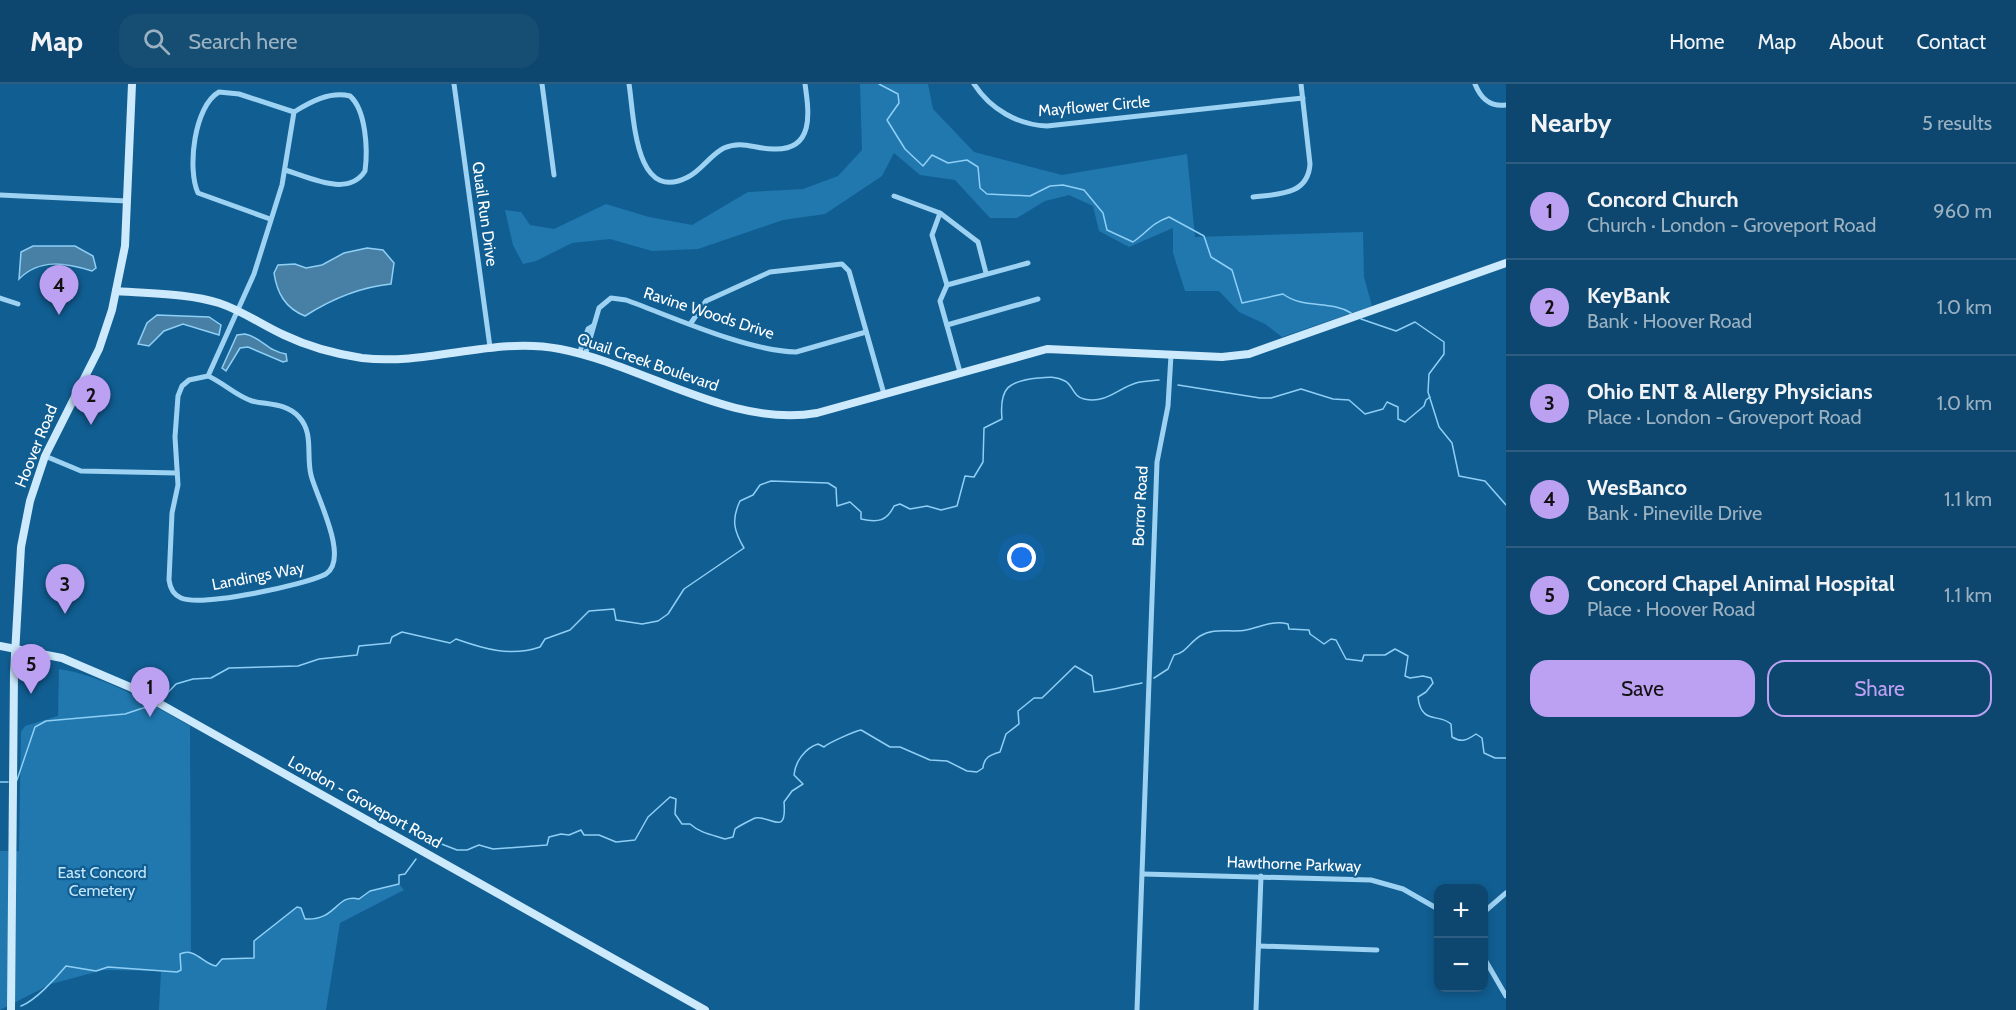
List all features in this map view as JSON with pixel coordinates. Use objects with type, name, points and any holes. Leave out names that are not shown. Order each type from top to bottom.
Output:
[{"type":"street","name":"Hoover Road","points":[[11,1010],[16,648],[21,546],[30,501],[45,456],[99,349],[116,291],[125,246],[132,84]]},
{"type":"street","name":"Quail Run Drive","points":[[454,84],[490,347]]},
{"type":"street","points":[[542,84],[554,175]]},
{"type":"street","points":[[629,84],[642,161],[654,175],[671,181],[688,177],[721,149],[730,146],[751,144],[783,148],[799,140],[808,125],[805,84]]},
{"type":"street","name":"Mayflower Circle","points":[[974,84],[988,101],[1009,116],[1030,125],[1039,126],[1303,98]]},
{"type":"street","points":[[1253,197],[1294,191],[1307,177],[1310,164],[1301,84]]},
{"type":"street","points":[[1475,84],[1489,103],[1506,105]]},
{"type":"street","points":[[270,219],[198,193],[194,181],[196,138],[205,104],[219,92],[239,94],[294,112],[315,100],[336,95],[350,96],[360,108],[366,150],[365,171],[355,182],[336,185],[285,170]]},
{"type":"street","points":[[45,456],[81,471],[177,474],[174,437],[177,396],[182,386],[189,380],[208,376],[254,274],[285,170],[294,112]]},
{"type":"street","points":[[0,195],[127,201]]},
{"type":"street","points":[[894,196],[940,213],[978,242],[986,273]]},
{"type":"street","points":[[940,213],[932,236],[947,285],[940,301],[960,372]]},
{"type":"street","points":[[691,323],[706,301],[770,272],[834,262],[842,264],[849,271],[884,394]]},
{"type":"street","points":[[947,285],[1028,263]]},
{"type":"street","points":[[1172,355],[1222,357],[1249,354],[1506,263]]},
{"type":"street","name":"Quail Creek Boulevard","points":[[116,291],[194,298],[238,310],[304,344],[351,356],[392,359],[490,347],[532,345],[582,355],[763,415],[785,417],[817,413],[1047,349],[1172,355]]},
{"type":"street","points":[[0,298],[18,304]]},
{"type":"street","name":"Ravine Woods Drive","points":[[582,355],[594,332],[593,326],[602,303],[617,298],[758,346],[787,352],[796,352],[866,332]]},
{"type":"street","points":[[947,325],[1038,298]]},
{"type":"street","name":"Borror Road","points":[[1137,1010],[1157,462],[1168,406],[1172,355]]},
{"type":"street","name":"Landings Way","points":[[177,474],[168,573],[171,589],[178,598],[204,601],[318,578],[330,571],[335,558],[330,531],[312,478],[309,442],[302,421],[286,407],[243,397],[208,376]]},
{"type":"street","name":"London - Groveport Road","points":[[0,646],[73,662],[160,704],[705,1010]]},
{"type":"street","name":"Hawthorne Parkway","points":[[1143,874],[1371,880],[1403,889],[1434,907]]},
{"type":"street","points":[[1256,1010],[1261,876]]},
{"type":"street","points":[[1488,909],[1506,893]]},
{"type":"street","points":[[1259,946],[1377,950]]},
{"type":"street","points":[[1488,965],[1506,996]]},
{"type":"green space","points":[[860,84],[928,84],[933,109],[974,152],[1062,175],[1187,154],[1195,237],[1363,232],[1364,277],[1372,306],[1282,337],[1265,324],[1239,312],[1219,291],[1185,291],[1173,253],[1173,228],[1129,247],[1099,231],[1093,206],[1069,195],[1045,201],[1017,218],[990,218],[955,180],[920,175],[894,153],[882,176],[825,214],[783,220],[698,249],[652,251],[610,239],[572,243],[536,261],[523,264],[513,245],[505,210],[521,212],[530,225],[554,229],[606,204],[649,217],[692,225],[748,192],[803,189],[838,176],[862,150]]},
{"type":"green space","name":"East Concord Cemetery","points":[[59,669],[110,684],[190,726],[191,953],[216,966],[222,959],[254,958],[254,941],[297,907],[301,908],[305,919],[315,918],[323,916],[346,900],[359,899],[370,891],[399,884],[404,890],[340,923],[326,1010],[159,1010],[161,971],[103,970],[51,984],[0,1010],[0,851],[19,851],[21,732],[25,726],[58,716]]},
{"type":"shaded area","points":[[33,246],[75,246],[93,256],[96,268],[92,271],[63,264],[44,265],[27,272],[19,279],[21,252]]},
{"type":"shaded area","points":[[367,248],[383,250],[394,263],[391,284],[346,295],[305,316],[292,309],[283,299],[274,273],[278,265],[295,264],[306,268],[322,265],[344,253]]},
{"type":"shaded area","points":[[157,315],[209,317],[221,325],[219,335],[183,324],[164,331],[149,346],[138,344],[147,323]]},
{"type":"shaded area","points":[[245,334],[286,354],[287,361],[283,362],[248,347],[240,348],[226,371],[222,368],[237,335]]},
{"type":"waterway","points":[[879,84],[898,94],[899,103],[887,120],[905,149],[923,166],[932,155],[948,163],[967,160],[978,167],[980,188],[987,194],[1030,196],[1050,186],[1063,185],[1084,190],[1103,213],[1107,230],[1133,242],[1153,225],[1169,217],[1204,236],[1211,257],[1232,270],[1242,303],[1283,294],[1291,299],[1343,309],[1351,313]]},
{"type":"waterway","points":[[1361,319],[1396,331],[1415,322],[1444,342],[1444,354],[1429,374],[1428,392],[1439,427],[1452,443],[1459,476],[1485,481],[1506,505]]},
{"type":"waterway","points":[[160,701],[176,684],[193,679],[211,678],[229,668],[298,666],[319,659],[357,655],[359,646],[390,643],[392,637],[402,632],[450,643],[456,639],[487,649],[508,652],[540,647],[545,639],[570,630],[589,611],[614,609],[616,620],[642,624],[658,621],[668,614],[684,589],[744,548],[736,531],[735,514],[740,501],[753,495],[760,485],[771,481],[828,483],[836,488],[837,506],[850,502],[861,512],[861,519],[867,520],[881,520],[894,506],[900,504],[910,509],[927,506],[941,510],[957,506],[965,476],[974,477],[983,462],[984,428],[1002,419],[1001,408],[1004,393],[1013,384],[1045,377],[1062,379],[1080,398],[1092,400],[1106,397],[1136,383],[1159,380]]},
{"type":"waterway","points":[[1178,385],[1260,398],[1271,398],[1301,389],[1333,399],[1349,400],[1365,414],[1383,409],[1387,402],[1398,407],[1398,419],[1405,422],[1424,406],[1430,397]]},
{"type":"waterway","points":[[1154,678],[1168,669],[1174,655],[1182,652],[1205,633],[1246,630],[1272,623],[1288,624],[1289,629],[1309,630],[1310,634],[1324,644],[1331,639],[1336,640],[1346,659],[1362,661],[1364,655],[1385,655],[1395,649],[1408,656],[1405,676],[1410,678],[1423,676],[1431,678],[1433,683],[1426,692],[1418,697],[1423,711],[1431,717],[1451,724],[1452,737],[1464,740],[1476,734],[1482,738],[1484,753],[1495,758],[1506,758]]},
{"type":"waterway","points":[[434,847],[439,843],[457,850],[467,850],[479,845],[493,849],[547,845],[549,837],[569,835],[581,830],[584,835],[599,835],[616,842],[635,840],[648,817],[670,797],[676,799],[675,814],[682,824],[690,824],[702,832],[725,839],[733,837],[735,829],[755,818],[777,822],[783,819],[784,802],[792,791],[803,784],[794,775],[799,761],[805,752],[818,744],[824,747],[861,730],[890,747],[900,747],[930,760],[947,761],[967,771],[977,772],[983,768],[988,757],[1000,752],[1006,734],[1019,724],[1018,711],[1034,698],[1042,698],[1075,666],[1092,676],[1094,692],[1142,683]]},
{"type":"waterway","points":[[17,780],[35,727],[46,721],[125,714],[143,708],[155,708],[157,705]]},
{"type":"waterway","points":[[0,782],[8,782]]},
{"type":"waterway","points":[[21,1006],[39,994],[66,966],[96,971],[108,967],[177,972],[181,970],[180,954],[185,952],[195,954],[216,966],[222,959],[254,958],[254,941],[297,907],[301,908],[305,919],[324,916],[345,900],[359,899],[370,891],[399,884],[399,875],[405,874],[416,859]]},
{"type":"place","name":"WesBanco","points":[[59,315]]},
{"type":"place","name":"KeyBank","points":[[91,425]]},
{"type":"place","name":"Ohio ENT & Allergy Physicians","points":[[65,614]]},
{"type":"place","name":"Concord Chapel Animal Hospital","points":[[31,694]]},
{"type":"place","name":"Concord Church","points":[[150,717]]}]
